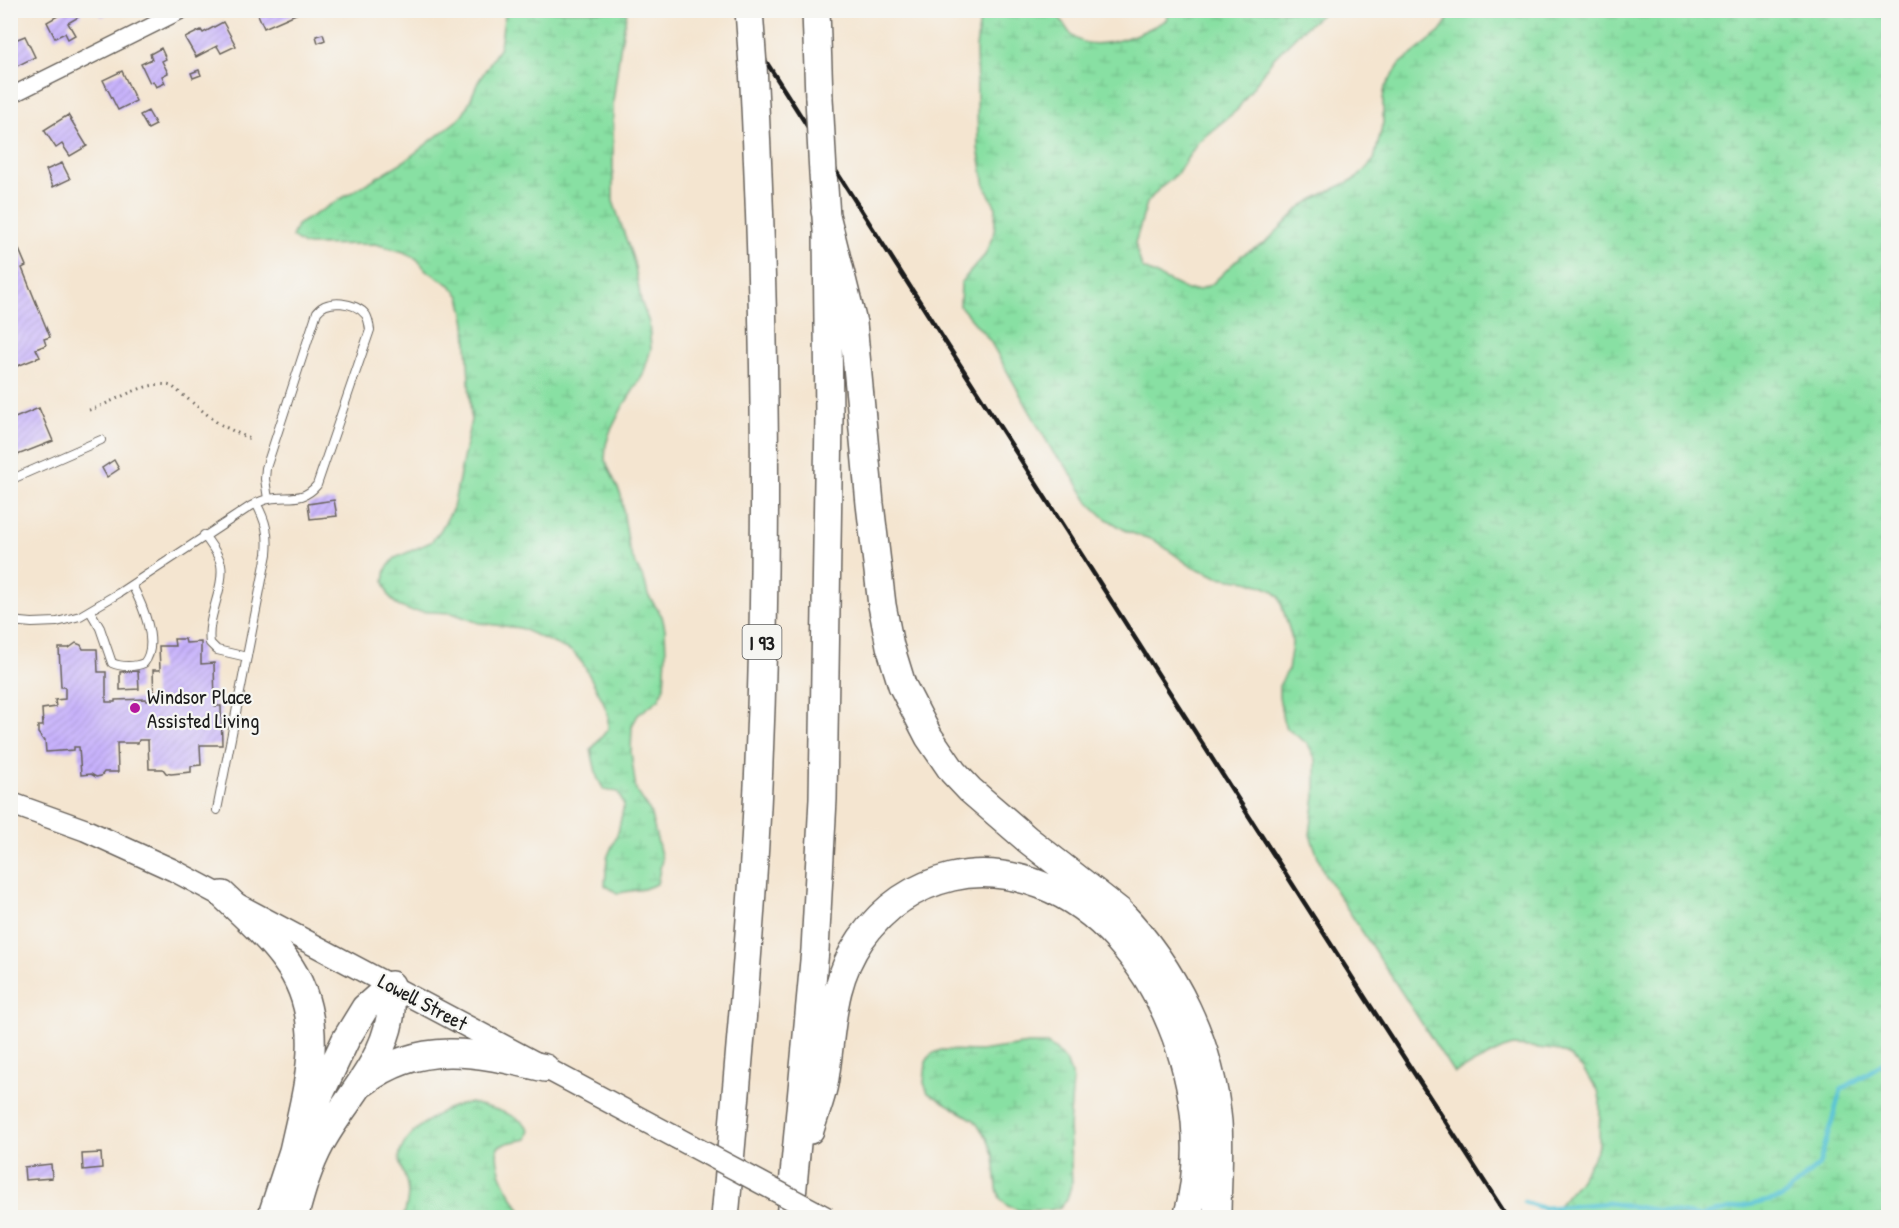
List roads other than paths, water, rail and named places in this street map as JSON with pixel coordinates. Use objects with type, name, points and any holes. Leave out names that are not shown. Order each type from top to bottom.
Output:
[{"type":"highway","name":"I 93","points":[[725,1217],[747,972],[757,806],[764,573],[763,320],[749,10]]},
{"type":"highway","points":[[790,1218],[814,951],[823,800],[829,417],[825,211],[816,10]]},
{"type":"highway","points":[[825,211],[853,322],[882,606],[890,646],[902,685],[929,737],[953,772],[1012,827],[1119,911],[1155,954],[1174,983],[1191,1015],[1213,1087],[1218,1122],[1217,1218]]},
{"type":"highway","points":[[793,1182],[825,1080],[830,1031],[838,990],[845,970],[861,939],[885,911],[921,887],[963,874],[998,874],[1035,882],[1074,901],[1112,934],[1134,959],[1154,988],[1182,1055],[1195,1108],[1196,1160],[1188,1218]]},
{"type":"highway","points":[[223,895],[271,942],[286,962],[301,987],[312,1034],[308,1084],[293,1151],[271,1218]]},
{"type":"highway","points":[[293,1151],[351,1030],[365,1008],[391,985]]},
{"type":"highway","points":[[294,1218],[304,1181],[318,1149],[336,1117],[374,1060],[387,1028],[392,1002],[391,985]]},
{"type":"highway","points":[[355,1090],[384,1070],[405,1060],[428,1054],[491,1055],[545,1068]]},
{"type":"highway","points":[[1212,1218],[1218,1186]]},
{"type":"main road","name":"Lowell Street","points":[[10,803],[120,845],[223,895],[827,1218]]},
{"type":"street","points":[[10,96],[183,10]]},
{"type":"lane","points":[[10,621],[57,622],[90,611],[256,503],[268,499],[303,496],[317,485],[370,330],[368,318],[360,310],[332,302],[321,307],[317,312],[266,468],[268,499]]},
{"type":"lane","points":[[10,480],[101,440]]},
{"type":"lane","points":[[217,810],[267,554],[268,538],[264,518],[256,503]]},
{"type":"lane","points":[[204,535],[217,554],[221,567],[209,630],[210,643],[217,650],[247,657]]},
{"type":"lane","points":[[90,611],[100,628],[112,663],[136,666],[144,663],[149,653],[147,621],[132,585]]},
{"type":"waterway","points":[[1524,1202],[1543,1208],[1608,1203],[1699,1216],[1781,1198],[1819,1165],[1841,1090],[1888,1060]]},
{"type":"railway","points":[[733,10],[1508,1218]]},
{"type":"place","name":"Windsor Place Assisted Living","points":[[135,708]]}]
